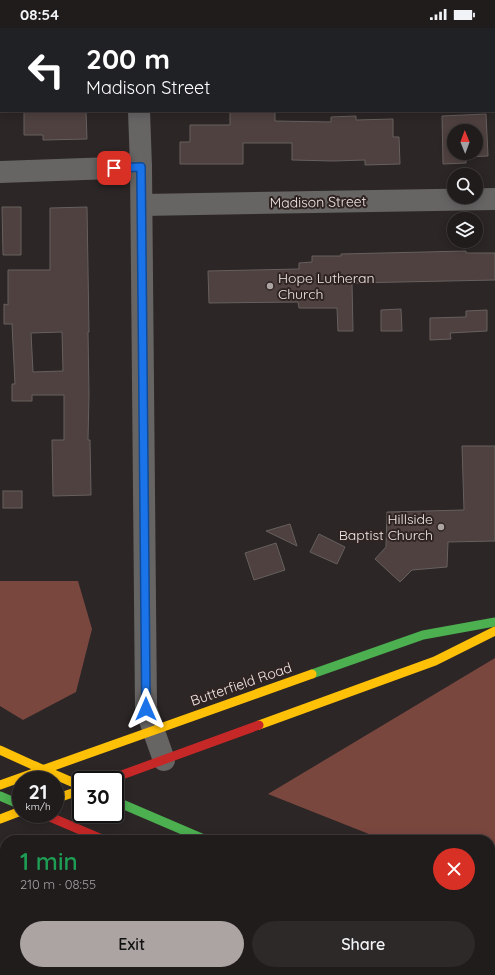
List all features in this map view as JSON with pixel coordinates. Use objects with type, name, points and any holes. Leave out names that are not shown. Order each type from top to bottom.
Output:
[{"type":"main road","name":"Butterfield Road","points":[[0,785],[423,635],[495,622]]},
{"type":"main road","points":[[124,774],[435,661],[495,631]]},
{"type":"main road","points":[[0,750],[72,782]]},
{"type":"main road","points":[[0,796],[12,801]]},
{"type":"main road","points":[[124,805],[194,835]]},
{"type":"main road","points":[[0,819],[12,814]]},
{"type":"main road","points":[[64,823],[93,835]]},
{"type":"street","points":[[139,112],[142,205],[146,709],[164,760]]},
{"type":"street","points":[[0,172],[141,167]]},
{"type":"street","name":"Madison Street","points":[[142,205],[495,199]]},
{"type":"shaded area","points":[[0,581],[78,581],[92,629],[76,692],[23,720],[0,706]]},
{"type":"shaded area","points":[[495,658],[495,835],[371,835],[268,794]]},
{"type":"building","points":[[24,112],[86,112],[87,139],[43,140],[43,135],[24,135]]},
{"type":"building","points":[[230,112],[275,112],[275,121],[331,122],[331,117],[356,116],[356,120],[393,119],[393,137],[399,137],[400,164],[365,165],[365,160],[292,160],[292,143],[243,143],[243,164],[180,164],[180,142],[190,142],[190,125],[230,125]]},
{"type":"building","points":[[486,114],[488,156],[483,156],[483,124],[447,124],[447,160],[466,160],[466,163],[443,164],[442,116]]},
{"type":"building","points":[[2,207],[21,207],[21,255],[3,255]]},
{"type":"building","points":[[87,207],[89,332],[88,440],[90,440],[91,495],[53,496],[52,440],[64,440],[64,395],[32,395],[32,401],[12,401],[12,384],[15,384],[12,324],[4,324],[4,304],[8,305],[8,270],[50,270],[50,208]],"holes":[[[62,332],[63,371],[33,372],[31,333]]]},
{"type":"building","points":[[466,251],[466,253],[495,253],[495,280],[352,283],[353,331],[338,331],[337,308],[299,308],[298,302],[209,303],[208,271],[299,269],[299,263],[312,262],[312,256]]},
{"type":"building","points":[[401,309],[402,331],[381,331],[381,310]]},
{"type":"building","points":[[487,310],[487,331],[450,333],[451,339],[430,340],[430,318],[466,317],[466,311]]},
{"type":"building","name":"Hillside Baptist Church","points":[[462,446],[495,446],[495,541],[448,542],[447,567],[412,570],[400,582],[375,559],[386,547],[387,512],[464,510]]},
{"type":"building","points":[[3,491],[22,491],[22,508],[3,508]]},
{"type":"building","points":[[290,524],[297,546],[266,531]]},
{"type":"building","points":[[319,534],[345,547],[337,564],[310,552]]},
{"type":"building","points":[[276,543],[285,570],[254,580],[245,553]]},
{"type":"traffic: fast","points":[[312,674],[423,635],[495,622]]},
{"type":"traffic: fast","points":[[0,796],[12,801]]},
{"type":"traffic: fast","points":[[124,805],[194,835]]},
{"type":"traffic: slow","points":[[259,725],[435,661],[495,631]]},
{"type":"traffic: slow","points":[[0,785],[312,674]]},
{"type":"traffic: slow","points":[[0,750],[35,766]]},
{"type":"traffic: slow","points":[[35,766],[72,782]]},
{"type":"traffic: slow","points":[[64,796],[72,793]]},
{"type":"traffic: slow","points":[[0,819],[12,814]]},
{"type":"traffic: jam","points":[[124,774],[259,725]]},
{"type":"traffic: jam","points":[[64,823],[92,835]]},
{"type":"place","name":"Hope Lutheran Church","points":[[270,286]]},
{"type":"place","name":"Hillside Baptist Church","points":[[441,527]]},
{"type":"route","points":[[114,168],[141,167],[146,709]]}]
